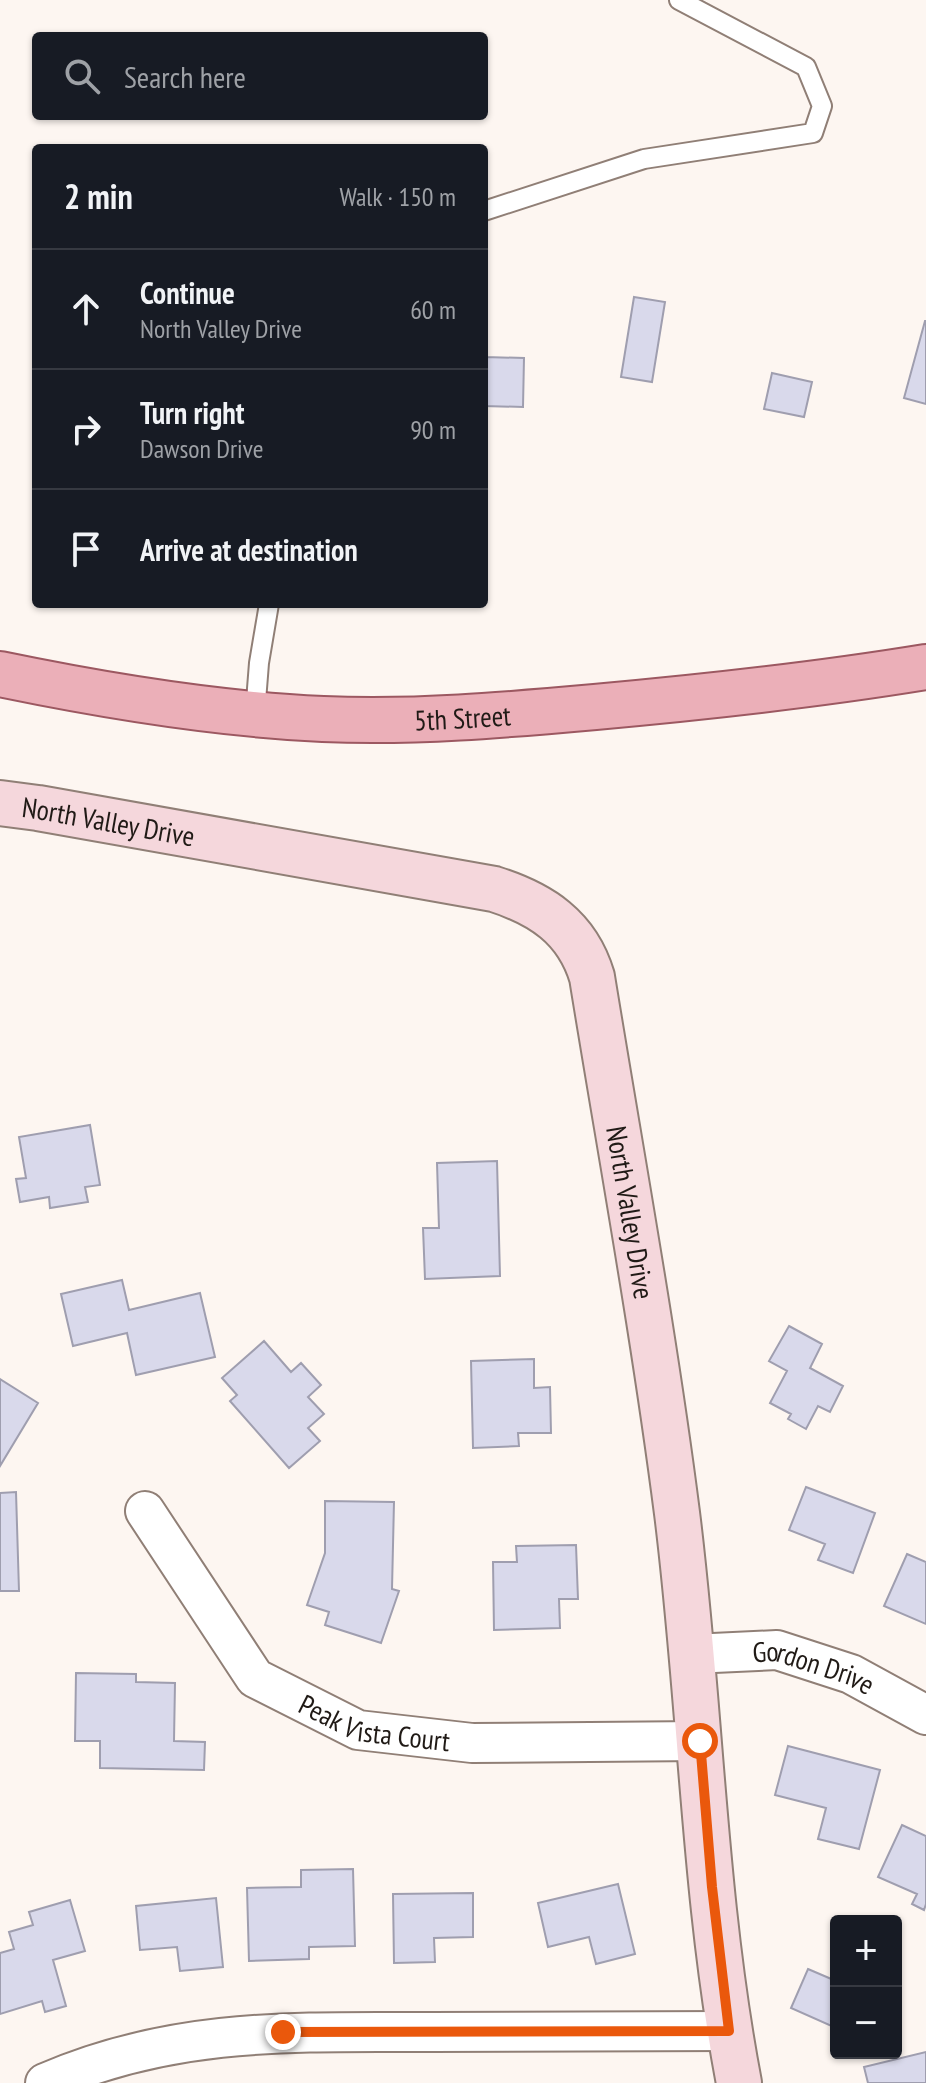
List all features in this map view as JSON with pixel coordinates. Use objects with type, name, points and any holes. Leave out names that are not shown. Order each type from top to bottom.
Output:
[{"type":"main road","name":"5th Street","points":[[0,674],[165,703],[255,714],[325,719],[434,719],[833,682],[926,667]]},
{"type":"street","name":"North Valley Drive","points":[[0,803],[494,889],[542,909],[578,944],[592,977],[677,1513],[712,1887],[729,2031],[739,2083]]},
{"type":"street","name":"Peak Vista Court","points":[[145,1511],[255,1678],[358,1730],[472,1743],[700,1741]]},
{"type":"street","name":"Gordon Drive","points":[[692,1654],[777,1650],[851,1674],[926,1715]]},
{"type":"street","points":[[45,2083],[96,2063],[148,2048],[236,2035],[729,2031]]},
{"type":"lane","points":[[488,210],[644,159],[813,133],[822,106],[806,67],[679,0]]},
{"type":"lane","points":[[255,714],[268,608]]},
{"type":"building","points":[[634,297],[665,302],[652,382],[621,377]]},
{"type":"building","points":[[926,321],[926,404],[904,398]]},
{"type":"building","points":[[488,357],[524,358],[523,407],[488,406]]},
{"type":"building","points":[[772,373],[812,382],[804,417],[764,409]]},
{"type":"building","points":[[90,1125],[100,1185],[85,1187],[88,1202],[50,1208],[49,1197],[20,1202],[16,1179],[26,1178],[19,1137]]},
{"type":"building","points":[[497,1161],[500,1276],[425,1279],[423,1228],[439,1228],[437,1163]]},
{"type":"building","points":[[122,1280],[129,1310],[200,1293],[215,1357],[136,1375],[127,1333],[73,1346],[61,1294]]},
{"type":"building","points":[[789,1326],[822,1344],[810,1368],[843,1386],[830,1412],[818,1406],[806,1429],[788,1419],[791,1414],[770,1403],[787,1371],[769,1361]]},
{"type":"building","points":[[264,1341],[291,1372],[301,1363],[321,1385],[308,1397],[324,1414],[308,1428],[320,1441],[289,1468],[230,1401],[237,1395],[222,1378]]},
{"type":"building","points":[[534,1359],[534,1388],[550,1387],[551,1433],[518,1433],[519,1446],[473,1448],[471,1361]]},
{"type":"building","points":[[0,1379],[38,1403],[0,1466]]},
{"type":"building","points":[[806,1487],[875,1513],[853,1573],[818,1560],[825,1544],[789,1530]]},
{"type":"building","points":[[16,1492],[19,1591],[0,1591],[0,1493]]},
{"type":"building","points":[[325,1501],[394,1502],[392,1589],[399,1591],[381,1643],[325,1625],[329,1612],[307,1605],[325,1553]]},
{"type":"building","points":[[576,1545],[578,1599],[559,1599],[560,1628],[494,1630],[493,1562],[517,1562],[516,1546]]},
{"type":"building","points":[[907,1554],[926,1562],[926,1624],[884,1606]]},
{"type":"building","points":[[76,1673],[136,1674],[136,1682],[175,1683],[174,1741],[205,1742],[204,1770],[100,1768],[100,1741],[75,1741]]},
{"type":"building","points":[[788,1746],[880,1770],[859,1849],[818,1839],[826,1808],[775,1795]]},
{"type":"building","points":[[902,1825],[926,1836],[924,1910],[912,1904],[917,1894],[878,1877]]},
{"type":"building","points":[[353,1869],[355,1946],[309,1947],[309,1959],[249,1961],[247,1888],[301,1887],[301,1870]]},
{"type":"building","points":[[618,1884],[635,1954],[596,1964],[589,1937],[548,1947],[538,1903]]},
{"type":"building","points":[[473,1893],[473,1937],[434,1938],[435,1962],[394,1963],[393,1894]]},
{"type":"building","points":[[216,1898],[223,1967],[180,1971],[177,1947],[140,1950],[136,1906]]},
{"type":"building","points":[[70,1900],[85,1951],[53,1960],[66,2006],[45,2012],[42,2001],[0,2014],[0,1953],[14,1949],[9,1932],[33,1925],[29,1912]]},
{"type":"building","points":[[808,1969],[830,1978],[830,2025],[791,2008]]},
{"type":"building","points":[[926,2052],[926,2083],[868,2083],[864,2067]]},
{"type":"route","points":[[283,2032],[729,2031],[712,1887],[700,1741]]}]
